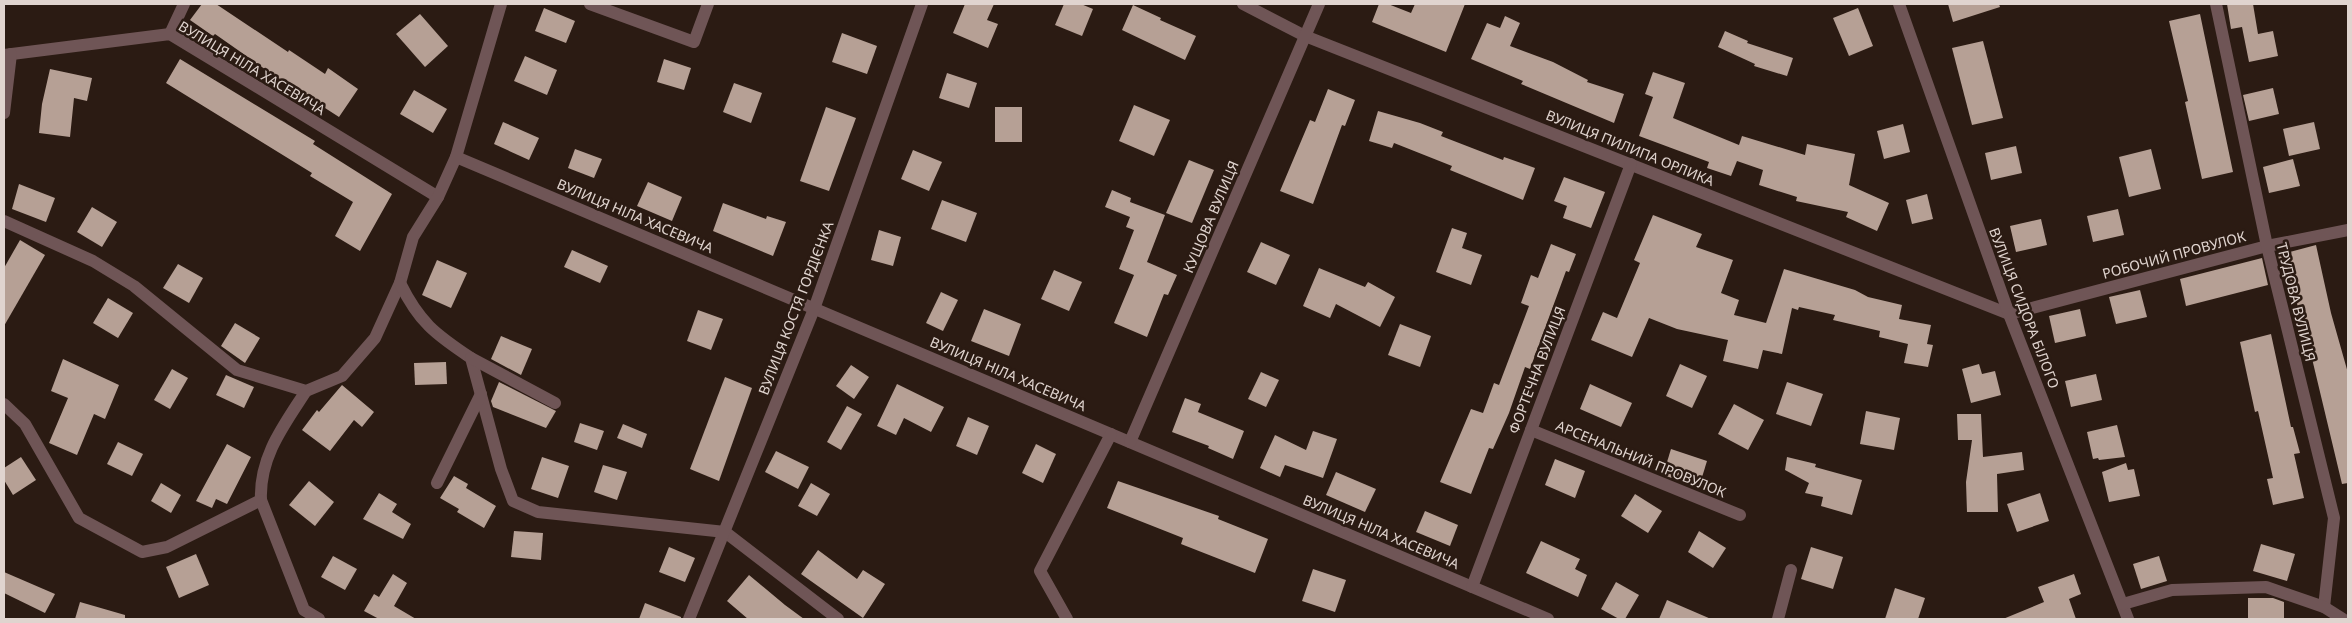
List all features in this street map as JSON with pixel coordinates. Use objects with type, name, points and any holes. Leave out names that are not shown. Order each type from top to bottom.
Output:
[{"type":"street","points":[[170,34],[184,4]]},
{"type":"street","points":[[319,619],[304,610],[262,500],[261,484],[272,444],[306,391],[342,376],[375,338],[400,283],[413,236],[438,197],[456,157],[501,4]]},
{"type":"street","points":[[590,4],[694,42],[708,4]]},
{"type":"street","name":"ВУЛИЦЯ КОСТЯ ГОРДІЄНКА","points":[[689,619],[814,309],[922,4]]},
{"type":"street","name":"ВУЛИЦЯ ПИЛИПА ОРЛИКА","points":[[1243,4],[1305,36],[2009,314]]},
{"type":"street","name":"КУЩОВА ВУЛИЦЯ","points":[[1130,442],[1319,4]]},
{"type":"street","name":"ВУЛИЦЯ СИДОРА БІЛОГО","points":[[1899,4],[2009,314],[2128,619]]},
{"type":"street","name":"ТРУДОВА ВУЛИЦЯ","points":[[2216,4],[2267,246],[2334,518],[2324,607]]},
{"type":"street","name":"ВУЛИЦЯ НІЛА ХАСЕВИЧА","points":[[7,54],[170,34],[438,197]]},
{"type":"street","points":[[4,113],[7,54]]},
{"type":"street","name":"ВУЛИЦЯ НІЛА ХАСЕВИЧА","points":[[456,157],[1548,619]]},
{"type":"street","name":"ФОРТЕЧНА ВУЛИЦЯ","points":[[1472,587],[1631,164]]},
{"type":"street","points":[[4,221],[93,261],[134,286],[237,370],[306,391]]},
{"type":"street","name":"РОБОЧИЙ ПРОВУЛОК","points":[[2009,314],[2267,246],[2348,230]]},
{"type":"street","points":[[400,283],[412,308],[434,333],[471,358],[555,403]]},
{"type":"street","points":[[471,358],[501,470],[513,501],[538,512],[725,532],[838,619]]},
{"type":"street","points":[[437,483],[481,394]]},
{"type":"street","points":[[4,404],[25,424],[80,518],[142,552],[167,547],[262,500]]},
{"type":"street","name":"АРСЕНАЛЬНИЙ ПРОВУЛОК","points":[[1531,430],[1740,515]]},
{"type":"street","points":[[1067,619],[1040,571],[1111,434]]},
{"type":"street","points":[[1778,619],[1791,570]]},
{"type":"street","points":[[2123,604],[2172,590],[2266,587],[2324,607],[2343,619]]},
{"type":"building","points":[[202,4],[216,4],[288,52],[289,50],[325,74],[328,68],[358,89],[339,117],[269,72],[215,34],[213,36],[190,20]]},
{"type":"building","points":[[965,4],[994,4],[987,20],[998,24],[988,48],[953,33]]},
{"type":"building","points":[[1064,4],[1081,4],[1093,9],[1082,36],[1055,25]]},
{"type":"building","points":[[1379,4],[1388,4],[1411,13],[1415,4],[1465,4],[1446,52],[1372,22]]},
{"type":"building","points":[[1948,4],[1999,4],[2000,7],[1953,22]]},
{"type":"building","points":[[2227,4],[2253,4],[2258,34],[2273,31],[2278,56],[2249,62],[2242,27],[2231,29]]},
{"type":"building","points":[[1133,5],[1161,18],[1160,20],[1196,36],[1185,60],[1122,30]]},
{"type":"building","points":[[544,8],[575,21],[566,43],[535,31]]},
{"type":"building","points":[[1858,8],[1873,46],[1849,56],[1833,18]]},
{"type":"building","points":[[420,14],[448,46],[425,67],[396,34]]},
{"type":"building","points":[[2200,14],[2233,172],[2202,179],[2185,102],[2188,101],[2169,21]]},
{"type":"building","points":[[1505,16],[1520,23],[1510,46],[1553,62],[1588,80],[1587,82],[1624,94],[1614,123],[1521,84],[1523,81],[1471,59],[1487,23],[1500,28]]},
{"type":"building","points":[[1725,31],[1748,41],[1747,43],[1793,58],[1787,76],[1754,66],[1755,64],[1718,47]]},
{"type":"building","points":[[842,33],[877,46],[867,74],[832,62]]},
{"type":"building","points":[[1983,41],[2003,118],[1972,125],[1952,48]]},
{"type":"building","points":[[525,56],[557,70],[547,95],[514,81]]},
{"type":"building","points":[[180,59],[315,141],[313,144],[392,194],[360,251],[335,236],[353,202],[310,176],[312,173],[166,83]]},
{"type":"building","points":[[664,59],[691,68],[684,90],[657,82]]},
{"type":"building","points":[[50,69],[92,78],[87,101],[74,98],[70,137],[39,133],[42,104]]},
{"type":"building","points":[[1653,72],[1685,83],[1673,118],[1739,145],[1742,136],[1805,155],[1807,144],[1855,154],[1849,185],[1889,203],[1877,231],[1846,217],[1848,212],[1796,201],[1797,197],[1759,185],[1763,170],[1737,161],[1731,176],[1707,168],[1709,162],[1639,136],[1653,97],[1645,94]]},
{"type":"building","points":[[947,73],[977,83],[969,108],[939,98]]},
{"type":"building","points":[[734,83],[762,93],[751,123],[723,112]]},
{"type":"building","points":[[2273,88],[2279,114],[2249,121],[2243,95]]},
{"type":"building","points":[[1328,89],[1355,100],[1345,126],[1342,125],[1313,204],[1280,191],[1310,120],[1315,122]]},
{"type":"building","points":[[414,90],[447,109],[433,133],[400,114]]},
{"type":"building","points":[[1134,105],[1170,120],[1154,156],[1119,141]]},
{"type":"building","points":[[826,107],[856,118],[829,191],[800,181]]},
{"type":"building","points":[[995,107],[1022,107],[1022,142],[995,142]]},
{"type":"building","points":[[1378,111],[1443,132],[1441,136],[1503,160],[1504,157],[1535,168],[1523,200],[1450,170],[1452,166],[1394,143],[1392,148],[1369,141]]},
{"type":"building","points":[[503,122],[539,138],[529,160],[494,144]]},
{"type":"building","points":[[2314,122],[2320,149],[2289,156],[2283,129]]},
{"type":"building","points":[[1903,124],[1910,152],[1884,159],[1877,131]]},
{"type":"building","points":[[2016,146],[2022,173],[1991,180],[1985,153]]},
{"type":"building","points":[[575,149],[602,159],[594,178],[568,168]]},
{"type":"building","points":[[2151,149],[2161,189],[2129,197],[2119,157]]},
{"type":"building","points":[[913,150],[942,162],[929,191],[901,179]]},
{"type":"building","points":[[2293,159],[2300,186],[2269,193],[2263,167]]},
{"type":"building","points":[[1189,160],[1214,170],[1192,223],[1166,213]]},
{"type":"building","points":[[1564,177],[1605,192],[1591,228],[1563,218],[1567,206],[1554,201]]},
{"type":"building","points":[[648,182],[682,197],[672,221],[637,206]]},
{"type":"building","points":[[19,184],[55,198],[46,222],[12,209]]},
{"type":"building","points":[[1112,190],[1131,198],[1130,202],[1165,215],[1147,262],[1177,275],[1168,295],[1164,294],[1147,337],[1114,323],[1134,275],[1119,269],[1134,230],[1126,227],[1130,217],[1105,207]]},
{"type":"building","points":[[1927,194],[1933,219],[1912,224],[1906,200]]},
{"type":"building","points":[[942,200],[977,213],[966,242],[931,229]]},
{"type":"building","points":[[723,203],[766,219],[767,216],[786,222],[773,256],[713,231]]},
{"type":"building","points":[[92,207],[117,222],[102,247],[77,232]]},
{"type":"building","points":[[2118,209],[2124,235],[2093,242],[2087,216]]},
{"type":"building","points":[[1653,215],[1702,234],[1696,247],[1733,260],[1721,293],[1739,300],[1734,315],[1766,323],[1784,269],[1855,290],[1868,297],[1902,305],[1899,319],[1931,325],[1927,344],[1933,345],[1928,367],[1904,363],[1908,344],[1879,337],[1880,331],[1833,320],[1835,315],[1799,307],[1798,310],[1792,308],[1782,354],[1763,350],[1758,369],[1723,361],[1728,340],[1677,329],[1649,318],[1632,357],[1591,340],[1603,312],[1617,318],[1640,263],[1634,260]]},
{"type":"building","points":[[2041,219],[2047,245],[2016,252],[2010,226]]},
{"type":"building","points":[[1452,228],[1467,233],[1462,248],[1482,255],[1471,285],[1436,272]]},
{"type":"building","points":[[879,230],[901,237],[893,266],[871,260]]},
{"type":"building","points":[[20,240],[45,255],[4,326],[4,268]]},
{"type":"building","points":[[1261,242],[1290,255],[1276,285],[1247,272]]},
{"type":"building","points":[[1551,244],[1576,254],[1569,272],[1566,271],[1530,369],[1525,367],[1509,413],[1493,449],[1489,448],[1471,494],[1440,482],[1471,409],[1483,413],[1494,383],[1499,385],[1529,306],[1521,303],[1531,275],[1538,278]]},
{"type":"building","points":[[2316,245],[2331,313],[2348,373],[2348,483],[2342,484],[2309,346],[2290,279],[2284,281],[2278,255]]},
{"type":"building","points":[[572,250],[608,266],[600,283],[564,267]]},
{"type":"building","points":[[2262,258],[2268,285],[2186,306],[2180,279]]},
{"type":"building","points":[[437,260],[467,273],[451,308],[422,295]]},
{"type":"building","points":[[178,264],[203,278],[189,303],[163,288]]},
{"type":"building","points":[[1319,268],[1365,287],[1368,282],[1395,297],[1380,327],[1336,304],[1330,318],[1303,306]]},
{"type":"building","points":[[1054,270],[1082,282],[1069,311],[1041,299]]},
{"type":"building","points":[[2140,290],[2147,317],[2116,324],[2109,297]]},
{"type":"building","points":[[941,292],[958,300],[943,331],[926,323]]},
{"type":"building","points":[[108,298],[133,313],[118,338],[93,323]]},
{"type":"building","points":[[984,309],[1021,324],[1009,356],[971,341]]},
{"type":"building","points":[[2080,309],[2086,336],[2055,343],[2049,316]]},
{"type":"building","points":[[698,310],[723,319],[711,350],[687,341]]},
{"type":"building","points":[[235,323],[260,338],[245,363],[221,346]]},
{"type":"building","points":[[1400,324],[1431,336],[1420,367],[1388,355]]},
{"type":"building","points":[[2271,334],[2291,427],[2293,427],[2300,453],[2294,454],[2304,498],[2273,505],[2267,479],[2273,478],[2258,411],[2255,412],[2240,342]]},
{"type":"building","points":[[501,336],[532,349],[521,375],[491,359]]},
{"type":"building","points":[[63,359],[119,385],[105,419],[94,414],[77,455],[49,443],[68,398],[51,391]]},
{"type":"building","points":[[446,362],[447,384],[415,385],[414,363]]},
{"type":"building","points":[[1680,364],[1707,376],[1692,408],[1666,396]]},
{"type":"building","points":[[1979,364],[1982,374],[1995,371],[2001,395],[1971,403],[1962,369]]},
{"type":"building","points":[[851,365],[869,377],[854,399],[836,386]]},
{"type":"building","points":[[172,369],[188,378],[170,409],[154,400]]},
{"type":"building","points":[[1261,372],[1279,380],[1266,407],[1248,399]]},
{"type":"building","points":[[2096,374],[2102,400],[2071,407],[2065,381]]},
{"type":"building","points":[[226,375],[254,387],[244,408],[216,395]]},
{"type":"building","points":[[725,377],[752,388],[719,481],[690,469]]},
{"type":"building","points":[[499,382],[556,411],[546,428],[493,407],[491,401]]},
{"type":"building","points":[[1787,382],[1823,394],[1811,426],[1776,414]]},
{"type":"building","points":[[897,384],[944,407],[931,432],[904,418],[896,435],[877,426]]},
{"type":"building","points":[[1590,384],[1632,403],[1621,427],[1580,409]]},
{"type":"building","points":[[342,385],[374,412],[362,427],[354,420],[330,451],[302,430],[317,410],[319,412]]},
{"type":"building","points":[[1185,398],[1201,404],[1198,412],[1244,431],[1233,459],[1208,448],[1209,446],[1172,432]]},
{"type":"building","points":[[1734,404],[1764,420],[1748,450],[1718,434]]},
{"type":"building","points":[[847,406],[862,414],[841,450],[827,442]]},
{"type":"building","points":[[1866,411],[1900,418],[1894,450],[1860,444]]},
{"type":"building","points":[[1957,414],[1981,414],[1983,457],[2022,452],[2024,470],[1997,474],[1998,512],[1967,512],[1966,482],[1972,440],[1958,440]]},
{"type":"building","points":[[968,417],[989,426],[977,455],[956,446]]},
{"type":"building","points":[[580,423],[604,431],[597,450],[574,442]]},
{"type":"building","points":[[623,424],[647,434],[642,448],[617,438]]},
{"type":"building","points":[[2117,425],[2125,457],[2093,459],[2087,432]]},
{"type":"building","points":[[1313,431],[1337,439],[1323,478],[1285,465],[1280,477],[1260,468],[1275,435],[1306,450]]},
{"type":"building","points":[[118,442],[143,454],[132,476],[107,464]]},
{"type":"building","points":[[227,444],[251,457],[227,504],[216,499],[212,508],[196,501]]},
{"type":"building","points":[[1036,444],[1056,454],[1043,483],[1022,473]]},
{"type":"building","points":[[1671,449],[1707,461],[1699,487],[1663,475]]},
{"type":"building","points":[[776,451],[809,467],[798,489],[765,472]]},
{"type":"building","points":[[21,457],[36,480],[13,495],[4,480],[4,468]]},
{"type":"building","points":[[542,457],[569,466],[558,498],[531,489]]},
{"type":"building","points":[[1787,457],[1816,464],[1815,467],[1862,480],[1852,515],[1821,506],[1823,497],[1805,493],[1809,483],[1785,470]]},
{"type":"building","points":[[1555,459],[1585,471],[1575,498],[1545,485]]},
{"type":"building","points":[[2126,463],[2128,470],[2134,469],[2140,496],[2109,502],[2102,472]]},
{"type":"building","points":[[603,465],[627,472],[617,500],[594,492]]},
{"type":"building","points":[[1336,472],[1376,489],[1365,512],[1326,495]]},
{"type":"building","points":[[454,476],[468,484],[466,488],[496,506],[484,528],[457,512],[459,509],[440,498]]},
{"type":"building","points":[[309,481],[334,502],[315,526],[289,505]]},
{"type":"building","points":[[1118,481],[1219,516],[1218,519],[1268,539],[1255,573],[1181,544],[1183,538],[1107,508]]},
{"type":"building","points":[[161,483],[181,495],[171,513],[151,501]]},
{"type":"building","points":[[811,483],[830,494],[817,516],[798,506]]},
{"type":"building","points":[[379,493],[397,504],[392,512],[411,524],[403,539],[363,519]]},
{"type":"building","points":[[2040,493],[2049,521],[2017,532],[2007,504]]},
{"type":"building","points":[[1635,494],[1662,511],[1648,533],[1621,516]]},
{"type":"building","points":[[1425,511],[1458,525],[1450,546],[1416,532]]},
{"type":"building","points":[[514,531],[543,533],[541,560],[511,557]]},
{"type":"building","points":[[1699,531],[1726,548],[1713,568],[1688,552]]},
{"type":"building","points":[[1541,541],[1580,559],[1575,569],[1587,575],[1578,597],[1526,573]]},
{"type":"building","points":[[2261,544],[2295,554],[2287,581],[2253,571]]},
{"type":"building","points":[[669,547],[695,558],[685,582],[659,572]]},
{"type":"building","points":[[1811,547],[1843,557],[1833,589],[1801,579]]},
{"type":"building","points":[[818,550],[857,579],[863,570],[885,584],[863,618],[801,574]]},
{"type":"building","points":[[196,554],[209,585],[179,598],[166,567]]},
{"type":"building","points":[[333,556],[357,569],[345,590],[321,577]]},
{"type":"building","points":[[2159,556],[2167,581],[2141,589],[2133,564]]},
{"type":"building","points":[[1313,569],[1346,580],[1335,612],[1302,601]]},
{"type":"building","points":[[4,572],[55,594],[45,613],[4,593]]},
{"type":"building","points":[[393,574],[407,583],[394,606],[416,619],[379,619],[364,611],[374,594],[379,597]]},
{"type":"building","points":[[2074,574],[2081,594],[2069,599],[2076,619],[2003,619],[2044,602],[2038,587]]},
{"type":"building","points":[[749,575],[804,619],[748,619],[727,601]]},
{"type":"building","points":[[1616,582],[1639,595],[1625,619],[1619,619],[1601,609]]},
{"type":"building","points":[[1895,588],[1925,598],[1918,619],[1885,619]]},
{"type":"building","points":[[2248,598],[2273,598],[2284,602],[2284,619],[2248,619]]},
{"type":"building","points":[[1667,600],[1711,619],[1659,619]]},
{"type":"building","points":[[80,602],[125,615],[125,619],[75,619]]},
{"type":"building","points":[[645,603],[681,617],[681,619],[639,619]]}]
